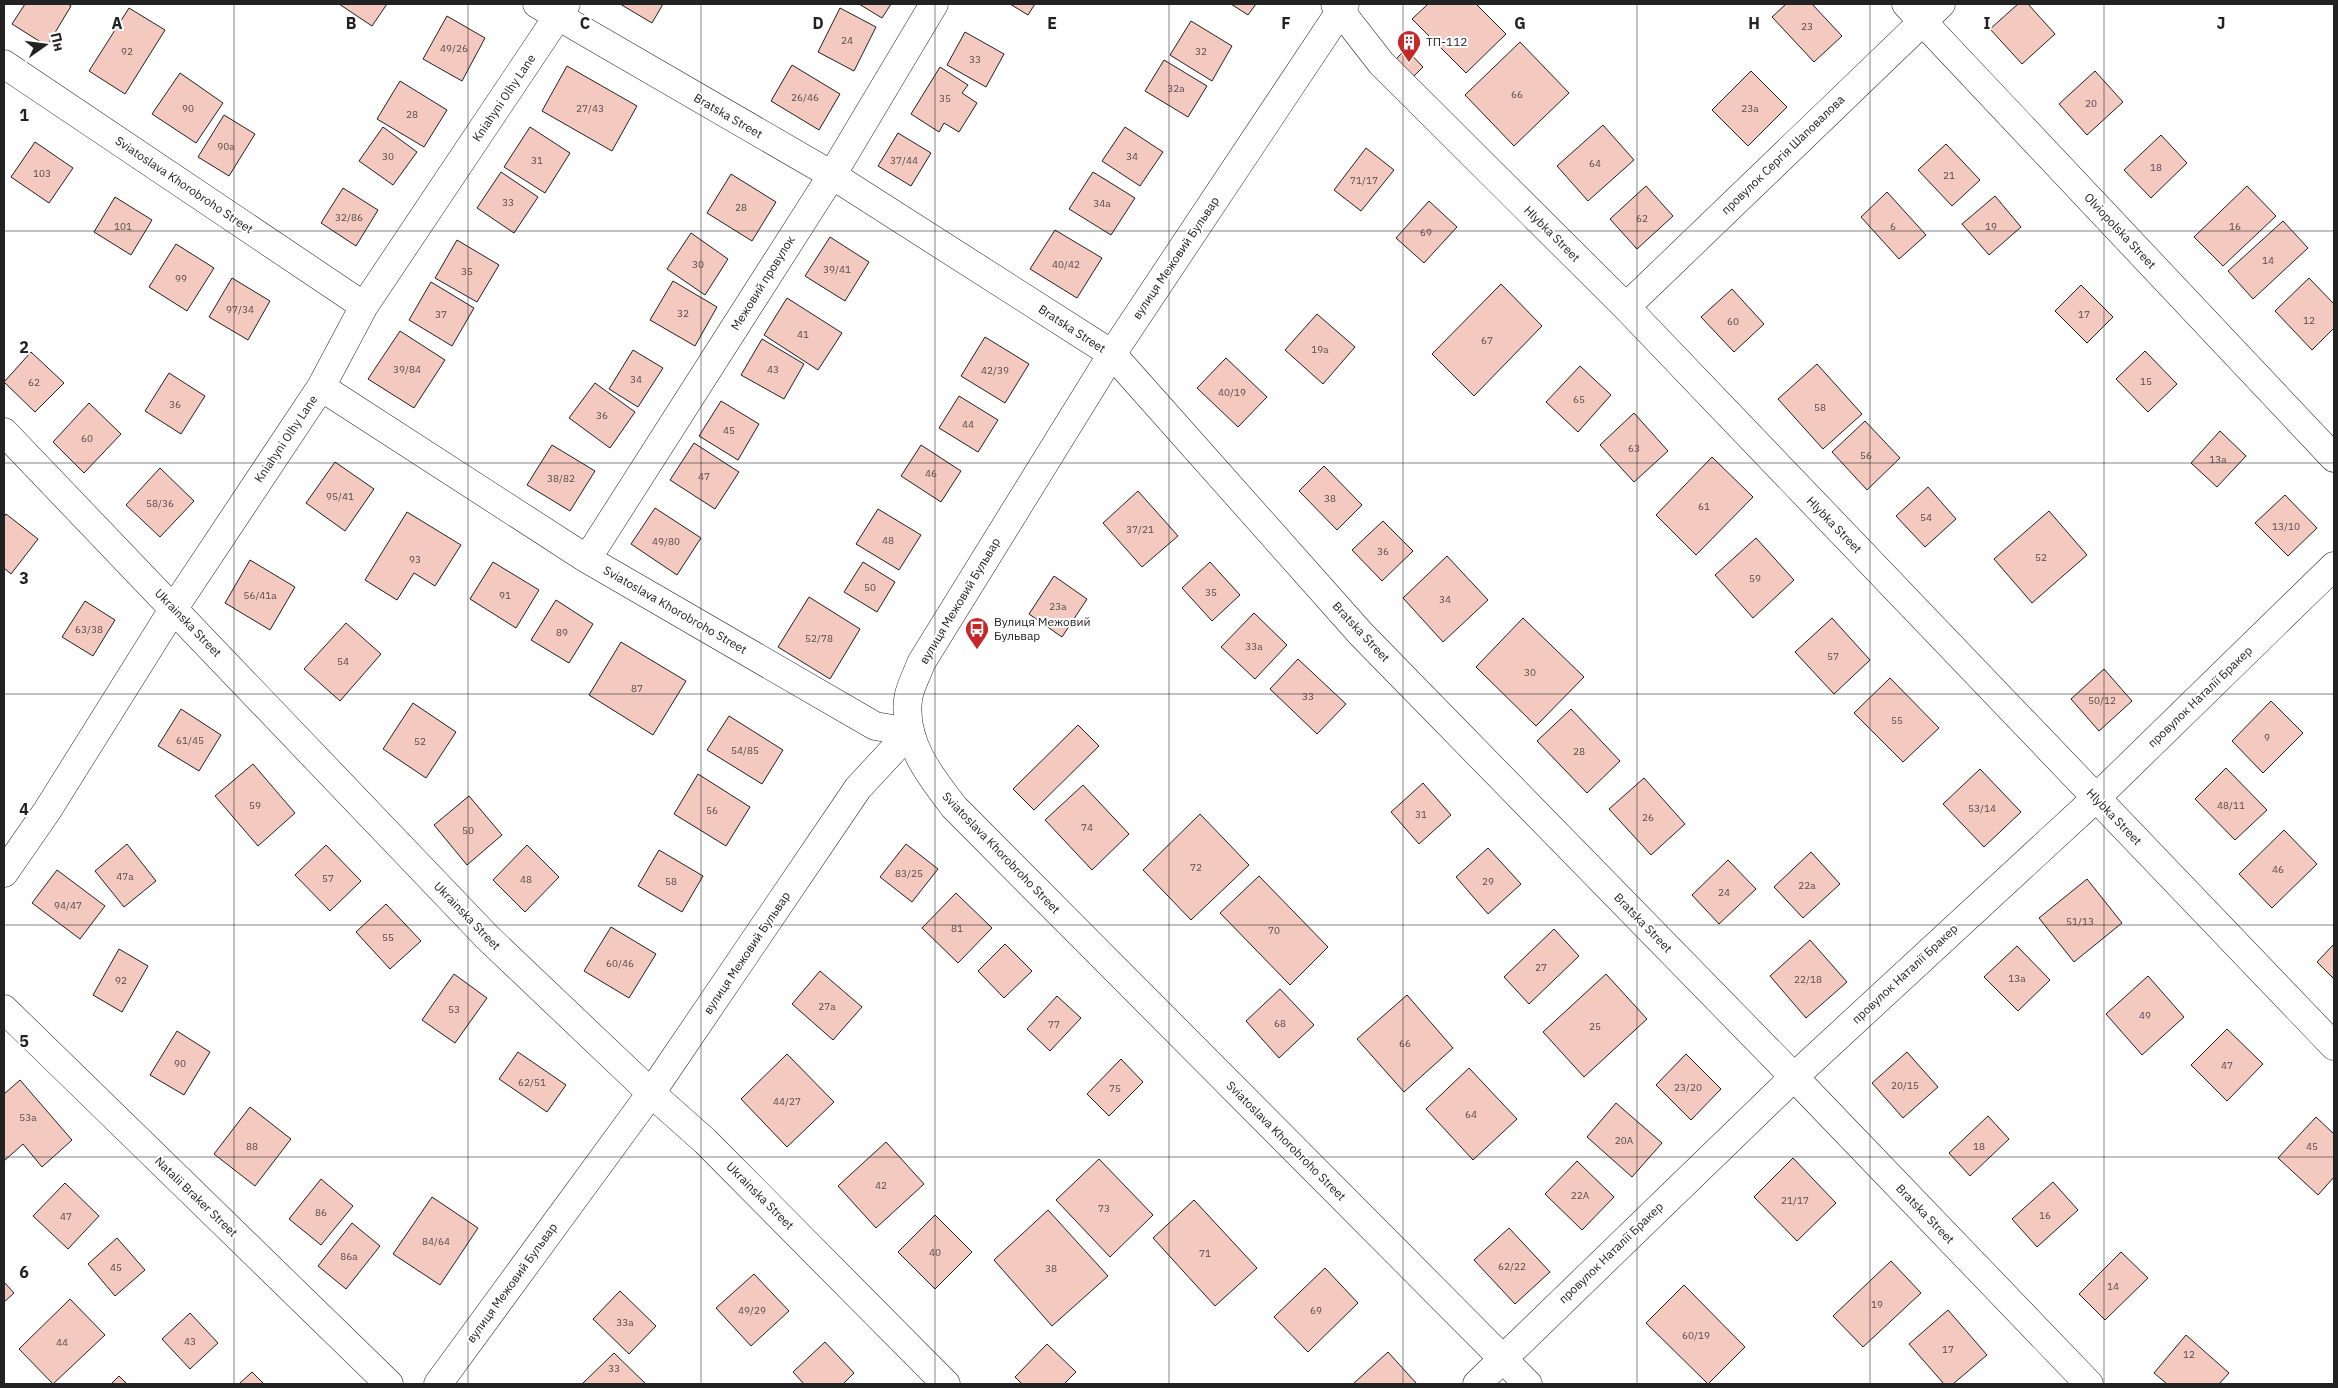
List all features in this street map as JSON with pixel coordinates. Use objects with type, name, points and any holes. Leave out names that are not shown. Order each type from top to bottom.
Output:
[{"type":"street","name":"Межовий провулок","points":[[587,559],[832,175],[934,4]]},
{"type":"street","name":"Hlybka Street","points":[[1340,6],[1381,63],[1626,307],[2334,1046]]},
{"type":"street","name":"вулиця Межовий Бульвар","points":[[438,1384],[651,1094],[858,788],[910,732],[908,699],[921,664],[1112,354],[1340,6]]},
{"type":"street","name":"Bratska Street","points":[[553,8],[832,175],[1112,354],[1361,634],[1794,1077],[2089,1384]]},
{"type":"street","name":"Kniahyni Olhy Lane","points":[[4,873],[52,802],[174,608],[321,387],[364,306],[553,8]]},
{"type":"street","name":"провулок Сергія Шаповалова","points":[[1626,307],[1923,10]]},
{"type":"street","name":"Olviopolska Street","points":[[1923,10],[2334,458]]},
{"type":"street","name":"Sviatoslava Khorobroho Street","points":[[4,64],[364,306]]},
{"type":"street","name":"Sviatoslava Khorobroho Street","points":[[321,387],[587,559],[875,726],[910,732],[925,769],[954,807],[1528,1384]]},
{"type":"street","name":"Ukrainska Street","points":[[4,432],[488,938],[651,1094],[705,1140],[946,1384]]},
{"type":"street","name":"провулок Наталії Бракер","points":[[1477,1384],[1794,1077],[2096,798],[2334,566]]},
{"type":"street","name":"Natalii Braker Street","points":[[4,1010],[389,1384]]},
{"type":"building","points":[[25,4],[68,4],[71,6],[47,46],[12,24]]},
{"type":"building","points":[[339,4],[387,4],[372,26]]},
{"type":"building","points":[[620,4],[663,4],[652,23]]},
{"type":"building","points":[[859,4],[891,4],[882,18]]},
{"type":"building","points":[[1010,4],[1035,4],[1028,15]]},
{"type":"building","points":[[1231,4],[1256,4],[1248,15]]},
{"type":"building","points":[[1428,4],[1476,4],[1506,34],[1466,73],[1412,19]]},
{"type":"building","points":[[1786,4],[1812,4],[1842,36],[1814,62],[1772,17]]},
{"type":"building","points":[[2018,4],[2028,4],[2055,34],[2022,64],[1990,29]]},
{"type":"building","points":[[129,8],[165,30],[125,94],[89,71]]},
{"type":"building","points":[[840,8],[876,27],[854,71],[818,52]]},
{"type":"building","points":[[447,16],[485,38],[462,81],[423,59]]},
{"type":"building","points":[[1191,21],[1232,46],[1212,81],[1170,55]]},
{"type":"building","points":[[965,32],[1004,54],[986,87],[947,65]]},
{"type":"building","points":[[1520,42],[1569,93],[1514,146],[1465,95]]},
{"type":"building","name":"ТП-112","points":[[1406,49],[1423,67],[1412,78],[1395,60]]},
{"type":"building","points":[[1164,60],[1207,86],[1188,117],[1145,91]]},
{"type":"building","points":[[792,65],[840,94],[819,130],[771,101]]},
{"type":"building","points":[[567,66],[637,106],[612,151],[542,111]]},
{"type":"building","points":[[940,67],[968,85],[962,93],[977,103],[959,132],[944,123],[939,132],[911,114]]},
{"type":"building","points":[[1751,71],[1787,107],[1748,146],[1712,110]]},
{"type":"building","points":[[2095,71],[2123,102],[2087,135],[2059,104]]},
{"type":"building","points":[[180,73],[223,103],[196,143],[152,114]]},
{"type":"building","points":[[400,81],[447,110],[424,147],[377,119]]},
{"type":"building","points":[[224,115],[255,134],[229,176],[198,157]]},
{"type":"building","points":[[1603,125],[1634,160],[1588,201],[1557,166]]},
{"type":"building","points":[[383,127],[417,152],[393,185],[359,161]]},
{"type":"building","points":[[530,127],[570,153],[545,193],[504,167]]},
{"type":"building","points":[[1125,127],[1163,152],[1140,186],[1102,161]]},
{"type":"building","points":[[898,133],[931,153],[911,186],[878,166]]},
{"type":"building","points":[[2161,135],[2187,163],[2151,198],[2124,170]]},
{"type":"building","points":[[35,142],[73,168],[49,203],[11,177]]},
{"type":"building","points":[[1946,144],[1980,180],[1952,206],[1918,170]]},
{"type":"building","points":[[1366,148],[1394,170],[1361,211],[1334,190]]},
{"type":"building","points":[[501,172],[538,197],[514,233],[477,208]]},
{"type":"building","points":[[1093,172],[1135,198],[1111,235],[1069,209]]},
{"type":"building","points":[[731,174],[776,202],[752,241],[707,213]]},
{"type":"building","points":[[1646,186],[1673,216],[1637,249],[1610,219]]},
{"type":"building","points":[[2247,186],[2276,216],[2223,266],[2194,237]]},
{"type":"building","points":[[343,188],[378,210],[356,246],[321,223]]},
{"type":"building","points":[[1887,192],[1926,235],[1899,259],[1861,217]]},
{"type":"building","points":[[1995,196],[2021,227],[1989,255],[1962,224]]},
{"type":"building","points":[[115,197],[152,220],[131,255],[94,232]]},
{"type":"building","points":[[1429,201],[1457,227],[1424,263],[1396,238]]},
{"type":"building","points":[[2283,221],[2308,248],[2253,299],[2228,271]]},
{"type":"building","points":[[1055,230],[1102,258],[1077,298],[1030,269]]},
{"type":"building","points":[[691,233],[728,259],[705,295],[667,269]]},
{"type":"building","points":[[830,237],[869,262],[845,301],[805,276]]},
{"type":"building","points":[[457,240],[499,265],[477,302],[435,278]]},
{"type":"building","points":[[176,244],[214,268],[187,311],[149,287]]},
{"type":"building","points":[[232,278],[270,301],[248,340],[209,317]]},
{"type":"building","points":[[2309,278],[2334,304],[2334,328],[2312,350],[2275,311]]},
{"type":"building","points":[[673,281],[717,307],[695,346],[650,320]]},
{"type":"building","points":[[431,282],[474,308],[452,346],[409,320]]},
{"type":"building","points":[[1501,284],[1542,326],[1474,396],[1432,354]]},
{"type":"building","points":[[2081,285],[2113,317],[2087,343],[2055,311]]},
{"type":"building","points":[[1732,289],[1764,324],[1734,352],[1701,317]]},
{"type":"building","points":[[787,298],[842,333],[818,370],[764,335]]},
{"type":"building","points":[[1317,314],[1355,347],[1323,384],[1285,350]]},
{"type":"building","points":[[400,331],[445,360],[414,408],[368,379]]},
{"type":"building","points":[[985,337],[1029,364],[1005,403],[961,376]]},
{"type":"building","points":[[762,339],[804,364],[784,399],[741,375]]},
{"type":"building","points":[[633,350],[663,368],[638,407],[609,389]]},
{"type":"building","points":[[2145,351],[2177,384],[2148,412],[2116,379]]},
{"type":"building","points":[[31,352],[64,383],[35,412],[4,382]]},
{"type":"building","points":[[1226,358],[1267,397],[1238,427],[1197,388]]},
{"type":"building","points":[[1817,364],[1862,414],[1823,449],[1778,399]]},
{"type":"building","points":[[1580,366],[1611,395],[1578,432],[1546,402]]},
{"type":"building","points":[[169,373],[205,396],[181,434],[145,411]]},
{"type":"building","points":[[595,383],[635,412],[610,448],[569,418]]},
{"type":"building","points":[[959,396],[998,420],[978,452],[939,428]]},
{"type":"building","points":[[721,401],[759,424],[738,460],[699,436]]},
{"type":"building","points":[[89,403],[121,434],[84,473],[53,442]]},
{"type":"building","points":[[1634,413],[1668,451],[1634,482],[1600,445]]},
{"type":"building","points":[[1865,421],[1900,458],[1867,490],[1832,452]]},
{"type":"building","points":[[2220,431],[2246,456],[2217,487],[2191,463]]},
{"type":"building","points":[[694,443],[739,472],[715,509],[670,480]]},
{"type":"building","points":[[552,445],[595,471],[570,511],[527,485]]},
{"type":"building","points":[[921,445],[961,471],[941,502],[901,476]]},
{"type":"building","points":[[1712,457],[1753,497],[1696,555],[1656,515]]},
{"type":"building","points":[[335,462],[374,489],[345,531],[306,503]]},
{"type":"building","points":[[1324,466],[1362,505],[1337,530],[1299,491]]},
{"type":"building","points":[[160,468],[194,501],[160,537],[126,505]]},
{"type":"building","points":[[1928,487],[1956,519],[1925,547],[1896,516]]},
{"type":"building","points":[[1138,491],[1178,536],[1142,567],[1103,523]]},
{"type":"building","points":[[2285,495],[2317,528],[2288,556],[2255,523]]},
{"type":"building","points":[[655,508],[701,538],[677,575],[631,544]]},
{"type":"building","points":[[878,509],[921,535],[899,570],[856,544]]},
{"type":"building","points":[[2049,511],[2087,555],[2032,603],[1994,559]]},
{"type":"building","points":[[407,512],[461,545],[435,586],[414,573],[397,600],[365,580]]},
{"type":"building","points":[[6,514],[38,539],[11,574],[4,568],[4,517]]},
{"type":"building","points":[[1383,521],[1413,551],[1382,581],[1352,550]]},
{"type":"building","points":[[1756,538],[1794,580],[1753,618],[1715,575]]},
{"type":"building","points":[[1447,556],[1488,600],[1443,642],[1403,598]]},
{"type":"building","points":[[250,560],[295,587],[270,630],[225,603]]},
{"type":"building","points":[[493,562],[539,590],[516,628],[470,599]]},
{"type":"building","points":[[863,562],[895,582],[877,612],[844,592]]},
{"type":"building","points":[[1210,562],[1240,595],[1212,621],[1182,588]]},
{"type":"building","points":[[1054,576],[1087,599],[1062,637],[1029,614]]},
{"type":"building","points":[[809,597],[860,629],[830,679],[778,647]]},
{"type":"building","points":[[556,600],[593,624],[569,663],[531,640]]},
{"type":"building","points":[[85,601],[115,620],[93,656],[62,637]]},
{"type":"building","points":[[1254,613],[1287,645],[1255,679],[1221,647]]},
{"type":"building","points":[[1523,618],[1584,677],[1536,726],[1476,667]]},
{"type":"building","points":[[1832,618],[1870,660],[1834,694],[1795,652]]},
{"type":"building","points":[[346,623],[381,654],[340,701],[304,669]]},
{"type":"building","points":[[621,642],[686,681],[653,735],[589,695]]},
{"type":"building","points":[[1298,659],[1346,704],[1317,734],[1270,689]]},
{"type":"building","points":[[2104,669],[2132,701],[2099,731],[2071,699]]},
{"type":"building","points":[[1890,678],[1939,728],[1903,762],[1854,713]]},
{"type":"building","points":[[2271,701],[2303,733],[2263,773],[2232,741]]},
{"type":"building","points":[[413,703],[456,732],[426,778],[383,749]]},
{"type":"building","points":[[181,709],[221,735],[199,771],[158,746]]},
{"type":"building","points":[[1571,709],[1620,761],[1587,793],[1537,741]]},
{"type":"building","points":[[729,716],[783,750],[762,784],[707,750]]},
{"type":"building","points":[[1078,725],[1099,746],[1034,810],[1013,789]]},
{"type":"building","points":[[253,764],[295,813],[258,846],[215,796]]},
{"type":"building","points":[[2226,768],[2267,810],[2235,840],[2195,799]]},
{"type":"building","points":[[1980,769],[2021,812],[1984,847],[1943,804]]},
{"type":"building","points":[[698,774],[750,807],[726,846],[674,814]]},
{"type":"building","points":[[1644,778],[1685,824],[1651,855],[1609,809]]},
{"type":"building","points":[[1423,783],[1451,815],[1419,844],[1391,812]]},
{"type":"building","points":[[1083,785],[1129,834],[1092,870],[1045,820]]},
{"type":"building","points":[[469,796],[502,835],[467,865],[434,825]]},
{"type":"building","points":[[1200,814],[1249,865],[1191,920],[1143,870]]},
{"type":"building","points":[[2284,830],[2317,864],[2272,908],[2239,874]]},
{"type":"building","points":[[127,844],[156,881],[124,907],[95,871]]},
{"type":"building","points":[[906,844],[938,869],[912,902],[880,877]]},
{"type":"building","points":[[326,845],[361,881],[330,911],[295,875]]},
{"type":"building","points":[[527,845],[559,877],[525,912],[493,880]]},
{"type":"building","points":[[1488,848],[1521,884],[1488,914],[1456,877]]},
{"type":"building","points":[[659,850],[703,876],[682,912],[638,886]]},
{"type":"building","points":[[1811,852],[1840,884],[1803,918],[1774,887]]},
{"type":"building","points":[[1728,860],[1756,889],[1719,924],[1692,895]]},
{"type":"building","points":[[57,870],[105,906],[80,939],[32,903]]},
{"type":"building","points":[[1259,876],[1328,947],[1290,985],[1220,913]]},
{"type":"building","points":[[2087,879],[2122,923],[2074,962],[2039,918]]},
{"type":"building","points":[[956,893],[992,928],[958,963],[922,928]]},
{"type":"building","points":[[386,904],[421,941],[390,969],[356,932]]},
{"type":"building","points":[[611,927],[656,954],[629,998],[584,971]]},
{"type":"building","points":[[1554,929],[1579,956],[1529,1004],[1504,977]]},
{"type":"building","points":[[1810,940],[1847,982],[1806,1018],[1770,976]]},
{"type":"building","points":[[1005,944],[1032,971],[1004,998],[978,971]]},
{"type":"building","points":[[2334,944],[2334,979],[2317,962]]},
{"type":"building","points":[[2017,946],[2050,980],[2018,1011],[1984,977]]},
{"type":"building","points":[[119,949],[148,966],[122,1012],[93,995]]},
{"type":"building","points":[[820,971],[862,1007],[833,1040],[792,1004]]},
{"type":"building","points":[[454,974],[487,998],[455,1043],[422,1020]]},
{"type":"building","points":[[1606,974],[1647,1019],[1584,1077],[1543,1032]]},
{"type":"building","points":[[2148,976],[2184,1017],[2142,1055],[2106,1014]]},
{"type":"building","points":[[1280,989],[1314,1025],[1279,1058],[1246,1021]]},
{"type":"building","points":[[1407,995],[1453,1048],[1404,1092],[1357,1039]]},
{"type":"building","points":[[1057,996],[1081,1018],[1050,1051],[1027,1029]]},
{"type":"building","points":[[2227,1029],[2263,1064],[2227,1101],[2191,1065]]},
{"type":"building","points":[[177,1031],[210,1052],[184,1095],[150,1075]]},
{"type":"building","points":[[518,1052],[566,1085],[547,1112],[499,1079]]},
{"type":"building","points":[[1907,1052],[1938,1087],[1903,1118],[1872,1083]]},
{"type":"building","points":[[787,1054],[834,1102],[787,1147],[741,1099]]},
{"type":"building","points":[[1686,1054],[1721,1089],[1691,1120],[1656,1085]]},
{"type":"building","points":[[1121,1059],[1143,1082],[1109,1116],[1087,1094]]},
{"type":"building","points":[[1469,1068],[1517,1119],[1473,1160],[1426,1109]]},
{"type":"building","points":[[20,1080],[72,1140],[42,1167],[23,1144],[4,1161],[4,1094]]},
{"type":"building","points":[[1616,1103],[1662,1143],[1632,1177],[1587,1137]]},
{"type":"building","points":[[250,1107],[291,1139],[255,1186],[214,1154]]},
{"type":"building","points":[[1988,1116],[2009,1139],[1970,1176],[1949,1153]]},
{"type":"building","points":[[2316,1117],[2334,1134],[2334,1177],[2318,1195],[2278,1158]]},
{"type":"building","points":[[886,1142],[924,1184],[876,1228],[838,1186]]},
{"type":"building","points":[[1793,1158],[1836,1203],[1797,1241],[1754,1197]]},
{"type":"building","points":[[1099,1159],[1153,1215],[1110,1257],[1056,1200]]},
{"type":"building","points":[[1577,1161],[1614,1197],[1582,1230],[1545,1194]]},
{"type":"building","points":[[321,1179],[353,1206],[321,1245],[289,1219]]},
{"type":"building","points":[[2053,1182],[2078,1210],[2037,1247],[2012,1219]]},
{"type":"building","points":[[65,1183],[99,1216],[68,1249],[33,1216]]},
{"type":"building","points":[[432,1197],[478,1228],[440,1285],[393,1254]]},
{"type":"building","points":[[1194,1200],[1257,1268],[1215,1306],[1153,1238]]},
{"type":"building","points":[[1048,1210],[1108,1276],[1052,1326],[994,1260]]},
{"type":"building","points":[[935,1215],[972,1252],[935,1289],[898,1252]]},
{"type":"building","points":[[352,1223],[380,1246],[346,1289],[318,1266]]},
{"type":"building","points":[[1509,1228],[1550,1272],[1515,1304],[1474,1260]]},
{"type":"building","points":[[117,1238],[145,1270],[115,1296],[88,1264]]},
{"type":"building","points":[[2121,1252],[2148,1278],[2105,1320],[2079,1294]]},
{"type":"building","points":[[1891,1261],[1921,1293],[1863,1347],[1833,1316]]},
{"type":"building","points":[[1325,1268],[1358,1303],[1308,1352],[1274,1317]]},
{"type":"building","points":[[754,1274],[789,1311],[751,1346],[716,1308]]},
{"type":"building","points":[[4,1282],[14,1293],[4,1302]]},
{"type":"building","points":[[1684,1285],[1745,1347],[1708,1384],[1646,1323]]},
{"type":"building","points":[[620,1291],[656,1326],[629,1354],[593,1319]]},
{"type":"building","points":[[70,1299],[105,1335],[53,1384],[19,1349]]},
{"type":"building","points":[[1948,1310],[1987,1355],[1953,1384],[1944,1384],[1909,1344]]},
{"type":"building","points":[[190,1313],[218,1343],[190,1369],[162,1339]]},
{"type":"building","points":[[2186,1335],[2229,1373],[2219,1384],[2167,1384],[2154,1373]]},
{"type":"building","points":[[825,1342],[854,1373],[843,1384],[804,1384],[793,1372]]},
{"type":"building","points":[[1047,1344],[1076,1372],[1064,1384],[1022,1384],[1015,1377]]},
{"type":"building","points":[[1388,1352],[1417,1384],[1353,1384]]},
{"type":"building","points":[[614,1353],[646,1384],[582,1384]]},
{"type":"building","points":[[252,1372],[264,1384],[239,1384]]},
{"type":"building","points":[[119,1376],[127,1384],[111,1384]]},
{"type":"place","name":"ТП-112","points":[[1409,63]]},
{"type":"place","name":"Вулиця Межовий Бульвар","points":[[977,650]]}]
